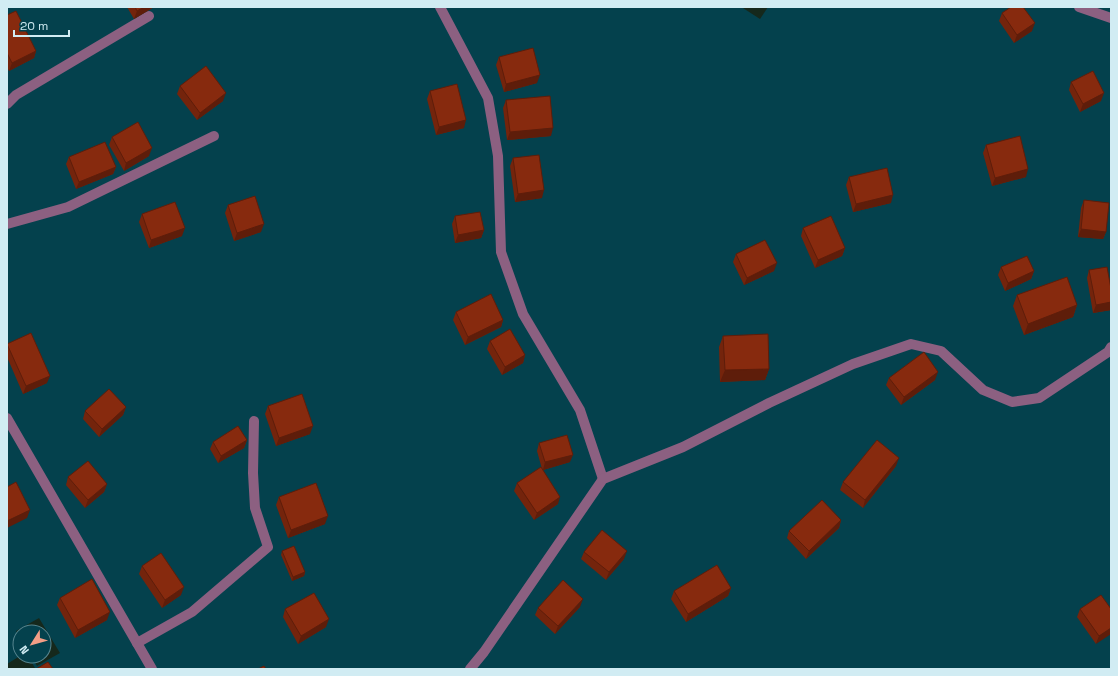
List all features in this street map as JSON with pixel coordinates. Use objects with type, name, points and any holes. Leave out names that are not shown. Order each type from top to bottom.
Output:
[{"type":"street","points":[[440,7],[488,98],[498,156],[501,252],[523,314],[580,410],[603,479]]},
{"type":"street","points":[[1079,7],[1111,18]]},
{"type":"street","points":[[7,104],[16,95],[149,16]]},
{"type":"street","points":[[7,224],[68,207],[214,136]]},
{"type":"street","points":[[470,669],[484,652],[603,479],[683,448],[769,403],[852,364],[911,344],[941,351],[982,390],[1012,402],[1039,398],[1110,352]]},
{"type":"street","points":[[7,418],[152,669]]},
{"type":"street","points":[[137,643],[192,612],[268,547],[255,508],[253,473],[254,421]]},
{"type":"shaded area","points":[[768,7],[760,19],[743,8]]},
{"type":"shaded area","points":[[39,618],[43,624],[28,624]]},
{"type":"shaded area","points":[[52,640],[60,653],[52,658]]},
{"type":"shaded area","points":[[12,661],[12,664],[33,664],[35,668],[7,669],[7,664]]},
{"type":"building","points":[[135,7],[144,7],[137,11]]},
{"type":"building","points":[[1011,7],[1023,7],[1035,23],[1017,35],[1002,13]]},
{"type":"building","points":[[16,11],[36,51],[12,63],[7,53],[7,15]]},
{"type":"building","points":[[533,48],[540,75],[506,84],[499,57]]},
{"type":"building","points":[[206,66],[226,93],[200,113],[180,86]]},
{"type":"building","points":[[1093,71],[1104,93],[1083,104],[1071,82]]},
{"type":"building","points":[[457,84],[466,120],[439,127],[430,91]]},
{"type":"building","points":[[550,96],[553,128],[510,132],[506,100]]},
{"type":"building","points":[[138,122],[152,148],[126,163],[112,137]]},
{"type":"building","points":[[1020,136],[1028,169],[995,178],[986,145]]},
{"type":"building","points":[[105,142],[116,167],[79,182],[69,157]]},
{"type":"building","points":[[539,155],[544,190],[518,194],[513,158]]},
{"type":"building","points":[[887,168],[893,195],[856,204],[849,177]]},
{"type":"building","points":[[255,196],[264,224],[237,233],[228,205]]},
{"type":"building","points":[[1084,200],[1109,203],[1106,232],[1081,229]]},
{"type":"building","points":[[175,202],[185,228],[151,240],[142,214]]},
{"type":"building","points":[[480,212],[484,230],[458,235],[455,216]]},
{"type":"building","points":[[831,216],[845,248],[818,260],[803,228]]},
{"type":"building","points":[[765,240],[777,263],[747,278],[736,254]]},
{"type":"building","points":[[1027,256],[1034,271],[1008,283],[1001,267]]},
{"type":"building","points":[[1107,267],[1111,289],[1111,302],[1096,305],[1089,270]]},
{"type":"building","points":[[1067,277],[1077,305],[1028,324],[1017,295]]},
{"type":"building","points":[[491,294],[503,320],[468,337],[456,312]]},
{"type":"building","points":[[510,329],[525,355],[505,367],[490,341]]},
{"type":"building","points":[[31,333],[50,376],[26,386],[7,344]]},
{"type":"building","points":[[768,334],[769,369],[725,370],[723,336]]},
{"type":"building","points":[[924,352],[938,372],[904,397],[889,378]]},
{"type":"building","points":[[109,389],[126,407],[102,429],[85,411]]},
{"type":"building","points":[[302,394],[313,426],[279,438],[268,406]]},
{"type":"building","points":[[238,426],[247,440],[221,456],[213,442]]},
{"type":"building","points":[[567,435],[573,455],[545,462],[539,443]]},
{"type":"building","points":[[877,440],[899,458],[865,500],[843,482]]},
{"type":"building","points":[[88,461],[107,484],[88,500],[68,477]]},
{"type":"building","points":[[541,467],[560,497],[537,513],[517,483]]},
{"type":"building","points":[[16,482],[30,510],[7,521],[7,487]]},
{"type":"building","points":[[316,483],[328,516],[291,530],[279,497]]},
{"type":"building","points":[[822,500],[841,520],[809,551],[789,531]]},
{"type":"building","points":[[602,530],[627,551],[609,572],[584,552]]},
{"type":"building","points":[[294,546],[305,572],[293,577],[282,551]]},
{"type":"building","points":[[161,553],[184,587],[165,600],[142,566]]},
{"type":"building","points":[[717,565],[731,588],[688,614],[674,591]]},
{"type":"building","points":[[92,579],[110,612],[78,630],[60,598]]},
{"type":"building","points":[[563,580],[583,599],[558,626],[538,608]]},
{"type":"building","points":[[314,593],[329,619],[301,636],[285,609]]},
{"type":"building","points":[[1101,595],[1111,609],[1111,628],[1099,636],[1080,609]]},
{"type":"building","points":[[45,664],[49,664],[53,669],[36,669]]},
{"type":"building","points":[[264,666],[266,669],[258,669]]}]
